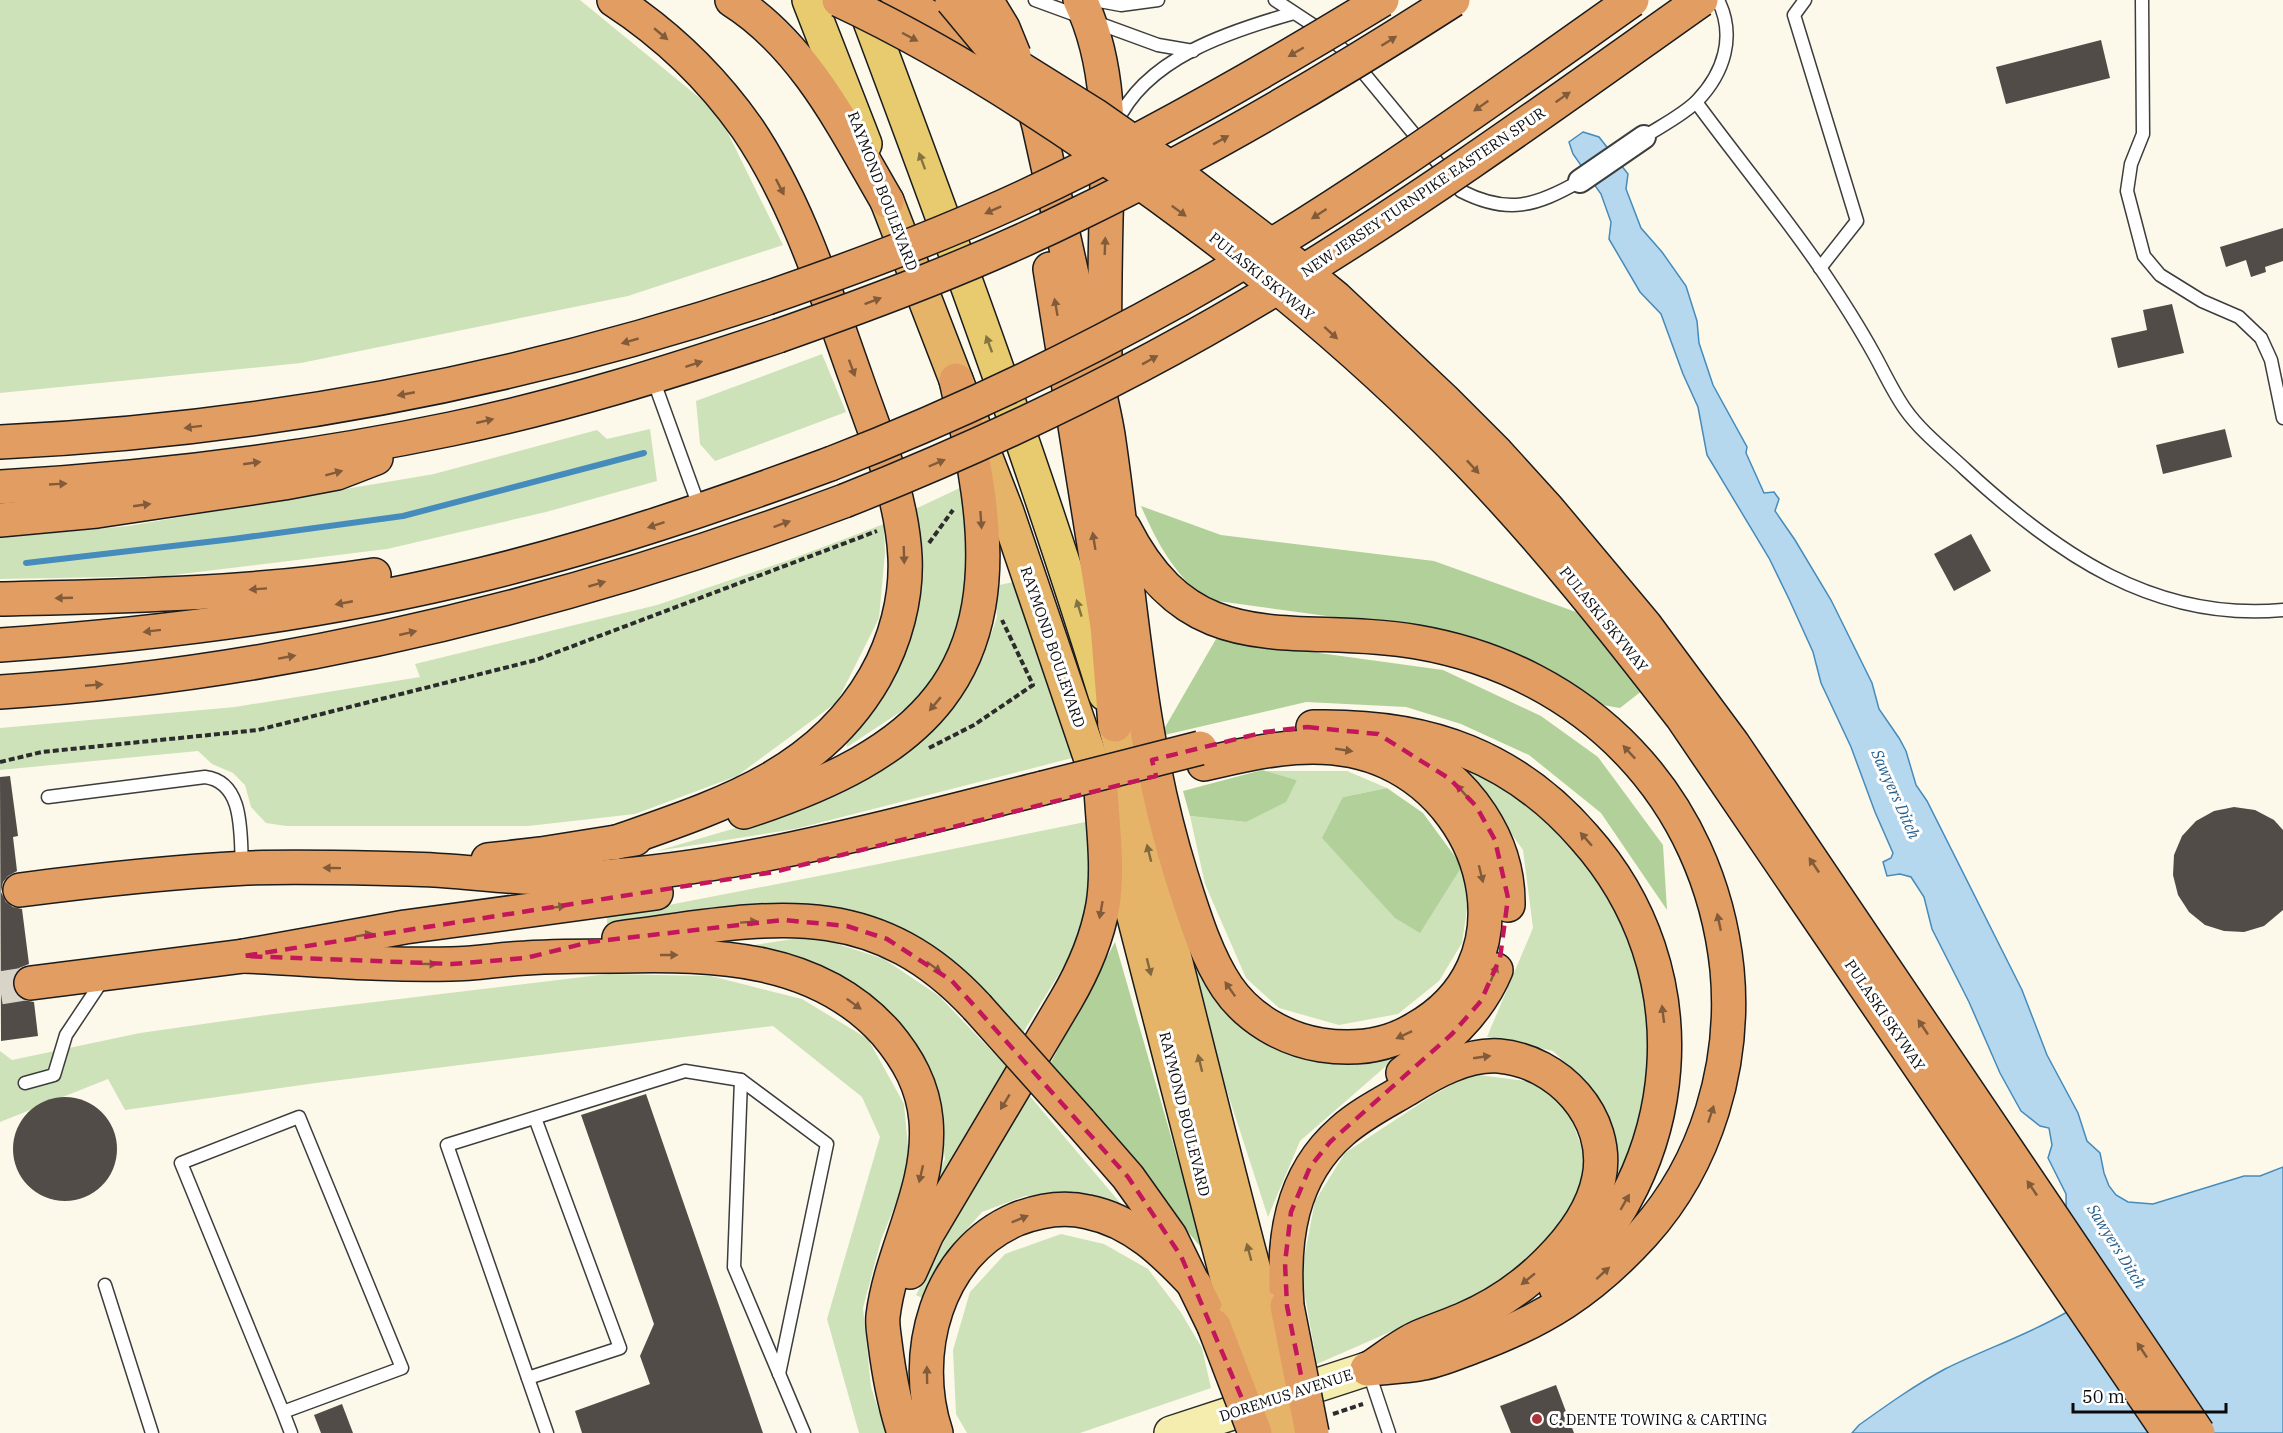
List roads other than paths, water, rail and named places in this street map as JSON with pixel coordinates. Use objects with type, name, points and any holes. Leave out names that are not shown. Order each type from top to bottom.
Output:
[{"type":"highway","points":[[614,0],[657,31],[698,68],[733,109],[764,156],[790,206],[821,282],[888,469],[904,539],[904,578],[898,616],[885,656],[855,708],[816,749],[784,772],[744,794],[614,843]]},
{"type":"highway","points":[[732,0],[770,29],[798,61],[837,116],[887,201]]},
{"type":"highway","name":"PULASKI SKYWAY","points":[[839,0],[944,54],[1042,114],[1221,241],[1340,341],[1469,463],[1546,547],[1682,717],[2169,1433]]},
{"type":"highway","name":"PULASKI SKYWAY","points":[[898,0],[1006,55],[1144,149],[1282,254],[1390,347],[1497,453],[1547,508],[1645,625],[1733,744],[2198,1433]]},
{"type":"highway","points":[[952,0],[1023,74],[1039,126],[1107,431],[1140,688],[1164,814],[1200,931],[1227,987],[1243,1006],[1277,1030],[1302,1041],[1330,1047],[1356,1047],[1393,1040],[1421,1026],[1446,1006],[1461,989],[1473,968],[1484,929],[1486,899],[1480,868],[1466,835],[1457,821],[1432,793],[1387,762],[1352,751],[1284,747],[1202,756]]},
{"type":"highway","points":[[986,0],[1003,28],[1006,55],[1023,96],[1031,160],[1107,626],[1115,724]]},
{"type":"highway","points":[[0,442],[226,423],[412,393],[505,374],[595,350],[766,298],[903,248],[1034,192],[1192,112],[1382,0]]},
{"type":"highway","points":[[0,487],[80,482],[197,470],[360,446],[452,429],[652,377],[778,336],[944,274],[1076,215],[1161,173],[1288,102],[1453,0]]},
{"type":"highway","points":[[0,645],[136,633],[275,615],[484,574],[628,534],[830,464],[999,392],[1096,345],[1192,292],[1378,177],[1632,0]]},
{"type":"highway","name":"NEW JERSEY TURNPIKE EASTERN SPUR","points":[[0,692],[103,684],[240,665],[360,643],[436,626],[648,570],[844,501],[958,454],[1056,408],[1242,309],[1432,187],[1701,0]]},
{"type":"highway","points":[[1088,7],[1102,66],[1108,146],[1104,288],[1107,431]]},
{"type":"highway","name":"RAYMOND BOULEVARD","points":[[887,201],[1035,590],[1101,789],[1149,967],[1206,1202],[1250,1313]]},
{"type":"highway","points":[[411,869],[541,854],[692,828],[767,805],[813,787],[854,767],[887,746],[929,711],[959,668],[973,633],[978,613],[982,553],[977,478],[956,380]]},
{"type":"highway","points":[[0,520],[145,504],[337,473],[452,429]]},
{"type":"highway","points":[[0,434],[40,440]]},
{"type":"highway","points":[[1118,517],[1146,565],[1165,588],[1190,608],[1218,621],[1264,631],[1387,638],[1435,645],[1504,666],[1549,689],[1590,716],[1624,746],[1655,782],[1680,819],[1691,841],[1717,910],[1725,953],[1729,997],[1725,1056],[1719,1087],[1706,1128],[1680,1185],[1654,1221],[1597,1279],[1568,1302],[1541,1318],[1424,1364],[1368,1369]]},
{"type":"highway","points":[[0,599],[218,592],[299,586],[374,575],[484,574]]},
{"type":"highway","points":[[0,698],[36,690]]},
{"type":"highway","name":"RAYMOND BOULEVARD","points":[[1115,724],[1162,903],[1223,1155],[1250,1313]]},
{"type":"highway","points":[[31,983],[244,956],[405,927],[629,897],[754,876],[1045,796],[1202,756],[1286,729],[1326,727],[1417,735],[1468,752],[1506,771],[1543,796],[1582,834],[1613,874],[1642,929],[1655,966],[1664,1023],[1664,1062],[1660,1103],[1645,1162],[1628,1197],[1608,1230],[1585,1260],[1500,1336]]},
{"type":"highway","points":[[1255,1433],[1250,1313],[1285,1263],[1291,1212],[1310,1167],[1320,1153],[1398,1077],[1452,1034],[1481,1001],[1500,958],[1506,930],[1508,898],[1506,879],[1495,840],[1476,806],[1443,772],[1420,756],[1392,740],[1364,730]]},
{"type":"highway","points":[[888,1364],[900,1304],[917,1253],[1075,984],[1096,935],[1104,888],[1101,789]]},
{"type":"highway","points":[[20,890],[119,877],[243,868],[411,869],[543,879],[670,871],[742,860],[1045,796]]},
{"type":"highway","points":[[526,958],[590,942],[731,924],[783,920],[826,922],[866,932],[906,949],[938,969],[977,1007],[1080,1122],[1143,1196],[1170,1236],[1195,1285]]},
{"type":"highway","points":[[244,956],[430,964],[526,958],[693,955],[752,961],[789,972],[834,991],[859,1008],[885,1033],[905,1058],[916,1078],[923,1102],[927,1135],[922,1171],[892,1274],[882,1318],[891,1392],[904,1433]]},
{"type":"highway","points":[[1355,1120],[1440,1070],[1472,1059],[1502,1056],[1538,1066],[1568,1086],[1588,1113],[1599,1145],[1601,1163],[1599,1178],[1589,1208],[1570,1236],[1546,1264],[1491,1306],[1417,1338],[1368,1369]]},
{"type":"highway","points":[[936,1433],[930,1412],[927,1349],[934,1316],[946,1286],[963,1259],[998,1229],[1040,1211],[1072,1209],[1089,1212],[1120,1223],[1151,1242],[1195,1285],[1250,1313],[1312,1433]]},
{"type":"highway","points":[[1250,1313],[1273,1433]]},
{"type":"highway","points":[[1250,1313],[1302,1433]]},
{"type":"main road","name":"RAYMOND BOULEVARD","points":[[809,0],[887,201]]},
{"type":"main road","name":"RAYMOND BOULEVARD","points":[[862,0],[1015,415],[1056,535],[1115,724]]},
{"type":"main road","name":"DOREMUS AVENUE","points":[[1171,1433],[1368,1369]]},
{"type":"street","points":[[1580,182],[1644,137]]},
{"type":"lane","points":[[1035,0],[1088,7],[1158,0]]},
{"type":"lane","points":[[1275,0],[1322,31],[1348,54],[1461,191],[1482,202],[1503,205],[1529,204],[1554,196],[1580,182]]},
{"type":"lane","points":[[1644,137],[1696,102],[1712,82],[1722,62],[1728,38],[1722,7],[1718,0]]},
{"type":"lane","points":[[1805,0],[1794,15],[1857,221],[1820,268]]},
{"type":"lane","points":[[2142,0],[2143,134],[2131,164],[2127,191],[2144,256],[2160,275],[2202,301],[2239,317],[2260,338],[2271,360],[2283,417]]},
{"type":"lane","points":[[1088,7],[1158,45],[1193,51]]},
{"type":"lane","points":[[1108,146],[1121,113],[1140,86],[1160,69],[1193,51],[1255,25],[1294,13]]},
{"type":"lane","points":[[1696,102],[1820,268],[1856,321],[1905,410],[1920,427],[1990,491],[2053,543],[2133,588],[2180,603],[2219,610],[2283,610]]},
{"type":"lane","points":[[652,377],[700,510]]},
{"type":"lane","points":[[48,797],[205,777],[213,778],[227,786],[235,802],[243,868]]},
{"type":"lane","points":[[25,1083],[54,1075],[66,1035],[108,972]]},
{"type":"lane","points":[[547,1433],[447,1145],[685,1071],[741,1080],[827,1144],[779,1374]]},
{"type":"lane","points":[[741,1080],[734,1267],[804,1433]]},
{"type":"lane","points":[[283,1412],[402,1368],[299,1118],[181,1163],[291,1433]]},
{"type":"lane","points":[[528,1378],[620,1348],[535,1118]]},
{"type":"lane","points":[[105,1284],[152,1433]]},
{"type":"lane","points":[[1368,1369],[1389,1433]]},
{"type":"water","name":"Sawyers Ditch","points":[[1583,132],[1599,137],[1628,174],[1626,189],[1641,228],[1662,252],[1686,286],[1697,321],[1699,343],[1713,385],[1747,447],[1746,453],[1764,493],[1774,492],[1779,499],[1775,511],[1831,600],[1872,683],[1879,709],[1906,751],[1916,785],[1927,801],[2022,990],[2047,1055],[2078,1113],[2087,1141],[2100,1153],[2109,1186],[2116,1195],[2128,1202],[2153,1204],[2244,1176],[2260,1176],[2283,1167],[2283,1433],[1852,1433],[1880,1410],[1934,1375],[2067,1312],[2066,1194],[2048,1158],[2052,1145],[2049,1128],[2040,1126],[2021,1111],[2000,1073],[1969,1002],[1932,929],[1924,897],[1911,877],[1900,874],[1887,876],[1883,862],[1891,858],[1893,853],[1851,747],[1821,683],[1813,652],[1769,558],[1707,455],[1698,407],[1661,314],[1640,292],[1609,239],[1611,222],[1601,194],[1573,154],[1569,142]]},
{"type":"waterway","points":[[26,563],[403,516],[644,453]]},
{"type":"tunnel","points":[[0,988],[31,983]]},
{"type":"place","name":"C. DENTE TOWING & CARTING","points":[[1537,1419]]}]
